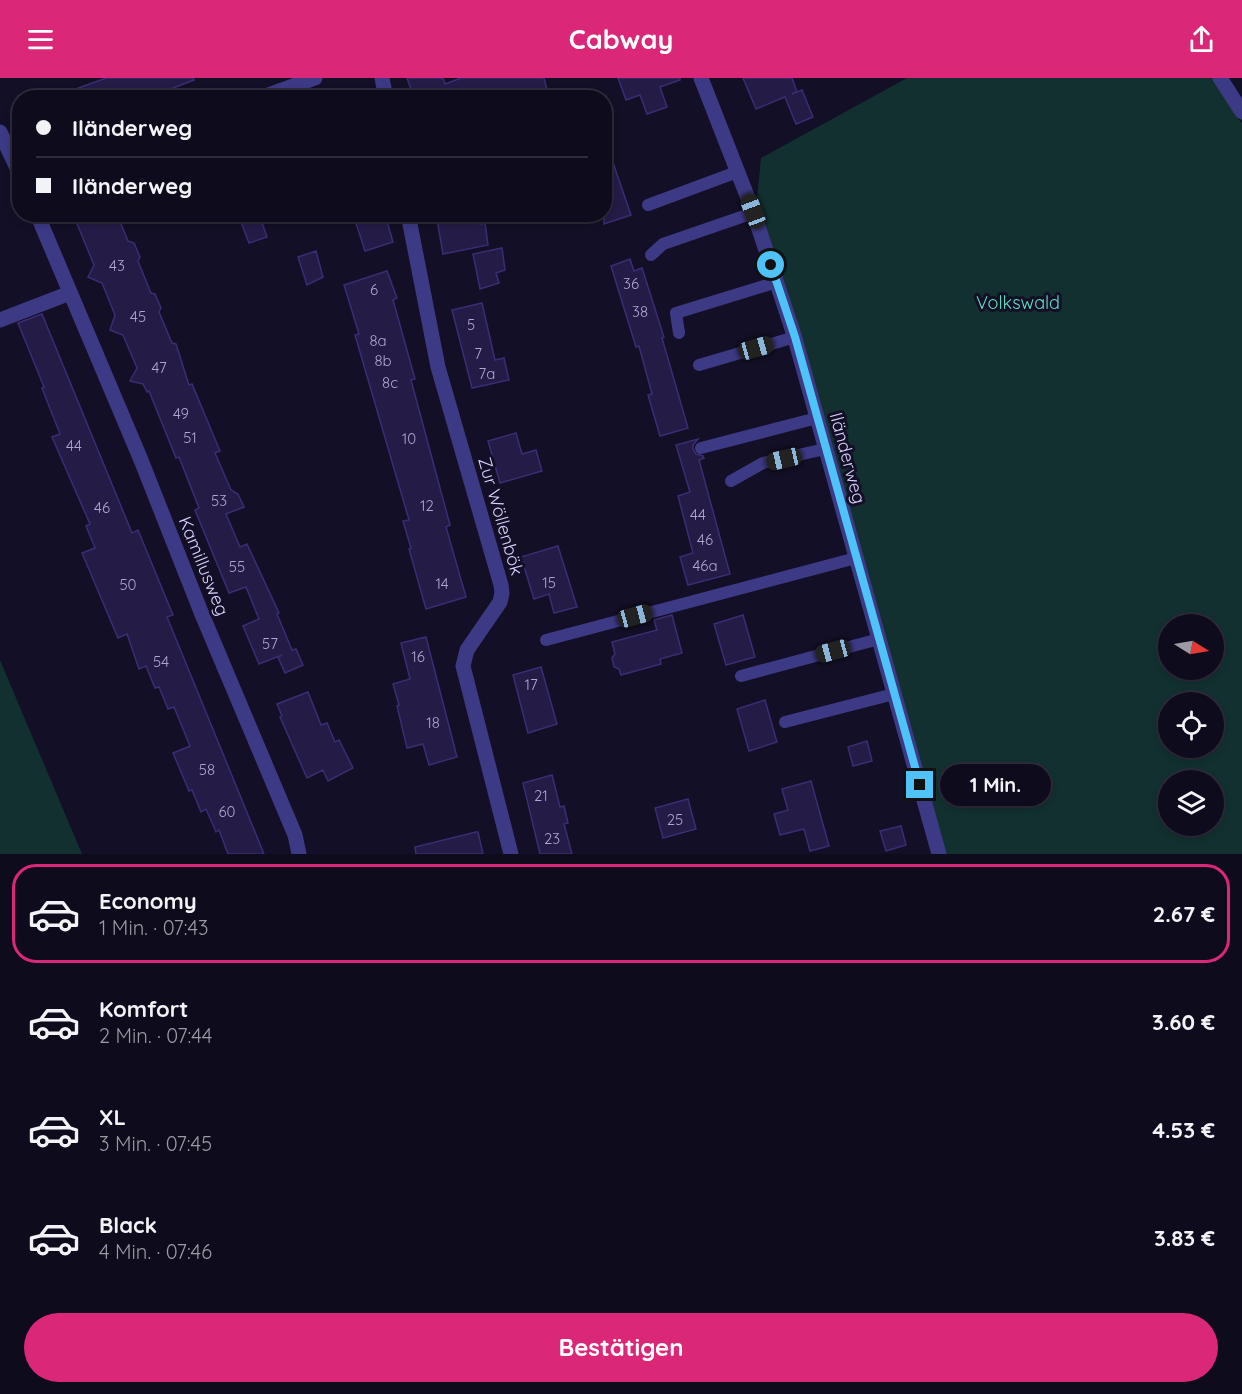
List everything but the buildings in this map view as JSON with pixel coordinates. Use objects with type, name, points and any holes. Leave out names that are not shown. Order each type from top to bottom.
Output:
[{"type":"street","points":[[282,90],[315,78]]},
{"type":"street","name":"Iländerweg","points":[[701,78],[753,213],[795,337],[939,854]]},
{"type":"street","points":[[1220,78],[1242,112]]},
{"type":"street","points":[[0,132],[12,157]]},
{"type":"street","name":"Kamillusweg","points":[[40,222],[295,835],[298,854]]},
{"type":"street","name":"Zur Wöllenbök","points":[[410,222],[438,367],[501,585],[500,602],[467,650],[464,666],[511,854]]},
{"type":"street","points":[[0,320],[70,293]]},
{"type":"lane","points":[[648,205],[737,172]]},
{"type":"lane","points":[[651,255],[663,244],[753,213]]},
{"type":"lane","points":[[679,333],[676,313],[777,282]]},
{"type":"lane","points":[[699,365],[795,337]]},
{"type":"lane","points":[[701,448],[817,418]]},
{"type":"lane","points":[[731,481],[763,464],[825,449]]},
{"type":"lane","points":[[546,640],[856,558]]},
{"type":"lane","points":[[741,676],[879,639]]},
{"type":"lane","points":[[786,722],[894,694]]},
{"type":"green space","name":"Volkswald","points":[[907,78],[1214,78],[1242,123],[1242,854],[941,854],[756,210],[761,158]]},
{"type":"green space","points":[[0,660],[82,854],[0,854]]},
{"type":"route","points":[[771,265],[795,337],[920,785]]}]
